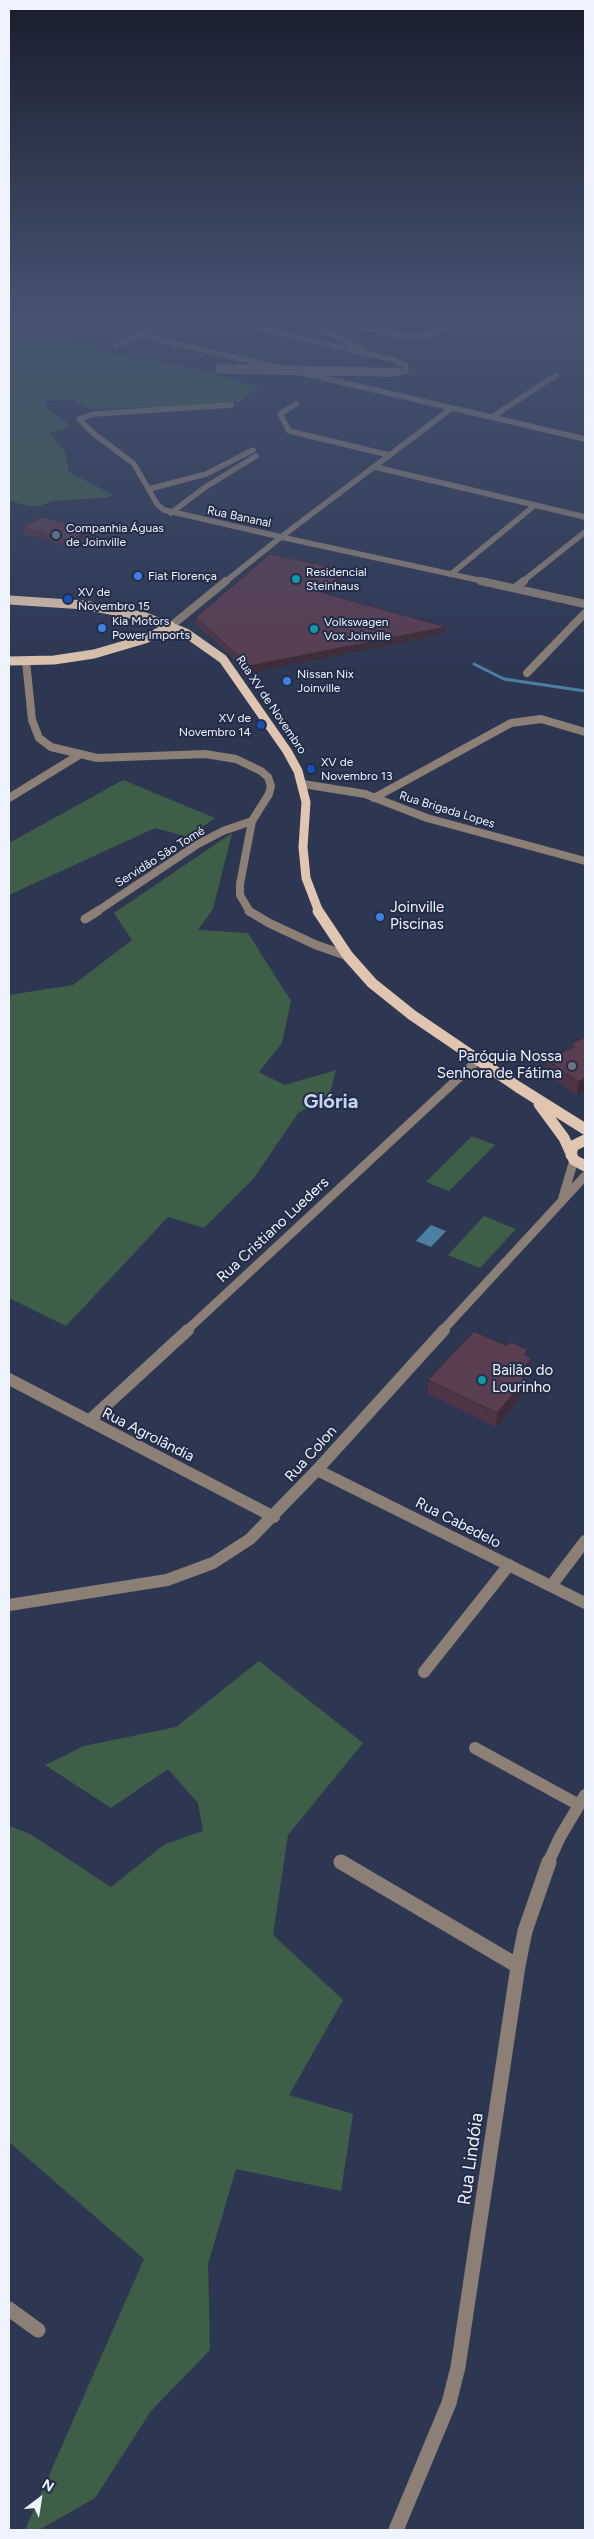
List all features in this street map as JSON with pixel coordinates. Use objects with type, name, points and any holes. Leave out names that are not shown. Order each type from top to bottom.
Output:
[{"type":"main road","name":"Rua XV de Novembro","points":[[9,600],[99,607],[145,617],[171,626],[201,642],[223,659],[287,751],[302,784],[306,802],[303,847],[306,878],[320,915],[348,956],[390,999],[533,1097],[585,1129]]},
{"type":"main road","points":[[9,661],[54,660],[94,654],[131,644],[171,626]]},
{"type":"main road","name":"Rua XV de Novembro","points":[[533,1097],[559,1130],[573,1157]]},
{"type":"main road","points":[[585,1140],[573,1146],[573,1157],[585,1166]]},
{"type":"street","points":[[103,440],[134,464],[160,507],[171,513],[204,488],[256,456]]},
{"type":"street","points":[[324,440],[389,456]]},
{"type":"street","points":[[171,626],[281,537],[409,440]]},
{"type":"street","points":[[149,489],[206,474],[252,450]]},
{"type":"street","points":[[374,467],[585,517]]},
{"type":"street","points":[[451,574],[535,505]]},
{"type":"street","name":"Rua Bananal","points":[[171,513],[585,604]]},
{"type":"street","points":[[515,588],[585,532]]},
{"type":"street","points":[[527,673],[585,613]]},
{"type":"street","points":[[26,661],[32,720],[40,738],[51,747],[79,755],[112,758],[185,753],[236,759],[262,771],[268,778],[271,786],[269,794],[252,821],[240,884],[240,895],[244,904],[250,912],[277,926],[316,945],[348,956]]},
{"type":"street","points":[[374,798],[495,730],[511,723],[528,719],[541,719],[585,732]]},
{"type":"street","points":[[9,798],[79,755]]},
{"type":"street","name":"Rua Brigada Lopes","points":[[302,784],[348,790],[427,818],[585,861]]},
{"type":"street","name":"Servidão São Tomé","points":[[85,919],[198,844],[223,831],[252,821]]},
{"type":"street","name":"Rua Cristiano Lueders","points":[[89,1421],[478,1060]]},
{"type":"street","name":"Rua Colon","points":[[562,1198],[573,1157]]},
{"type":"street","name":"Rua Colon","points":[[9,1605],[168,1580],[191,1573],[230,1553],[250,1540],[274,1517],[562,1198],[585,1176]]},
{"type":"street","name":"Rua Agrolândia","points":[[9,1380],[274,1517]]},
{"type":"street","name":"Rua Cabedelo","points":[[317,1470],[585,1604]]},
{"type":"street","points":[[551,1586],[585,1541]]},
{"type":"street","points":[[424,1672],[509,1565]]},
{"type":"street","points":[[476,1748],[582,1800]]},
{"type":"street","name":"Rua Lindóia","points":[[396,2530],[449,2403],[458,2367],[518,1966],[535,1895],[560,1837],[582,1800]]},
{"type":"street","points":[[340,1861],[518,1966]]},
{"type":"street","points":[[9,2309],[38,2330]]},
{"type":"green space","points":[[9,440],[56,440],[65,452],[69,472],[113,495],[105,498],[52,501],[40,506],[30,506],[9,501]]},
{"type":"green space","points":[[123,780],[215,818],[188,837],[155,828],[9,895],[9,843]]},
{"type":"green space","points":[[232,833],[213,909],[198,930],[248,933],[291,1001],[282,1043],[259,1072],[285,1085],[336,1070],[329,1097],[298,1113],[254,1178],[204,1228],[168,1217],[66,1326],[9,1298],[9,995],[73,985],[132,940],[114,913]]},
{"type":"green space","points":[[472,1136],[495,1145],[449,1191],[426,1182]]},
{"type":"green space","points":[[484,1216],[516,1229],[480,1268],[448,1255]]},
{"type":"green space","points":[[259,1661],[363,1743],[288,1835],[273,1935],[343,2000],[289,2095],[353,2114],[341,2191],[236,2169],[208,2264],[210,2350],[151,2411],[95,2498],[39,2530],[25,2530],[144,2259],[9,2142],[9,1826],[30,1834],[111,1887],[165,1844],[203,1831],[198,1803],[168,1769],[111,1808],[45,1765],[84,1746],[176,1727]]},
{"type":"water","points":[[431,1225],[446,1231],[431,1247],[416,1241]]},
{"type":"building","points":[[42,517],[89,530],[69,541],[22,527]]},
{"type":"building","name":"Volkswagen Vox Joinville","points":[[270,554],[346,570],[320,592],[446,627],[249,666],[196,617]]},
{"type":"building","points":[[585,1037],[585,1078],[578,1082],[547,1060],[575,1046],[572,1043]]},
{"type":"building","name":"Bailão do Lourinho","points":[[474,1331],[507,1346],[511,1342],[528,1350],[524,1354],[531,1359],[519,1373],[525,1380],[497,1413],[428,1380]]},
{"type":"waterway","points":[[474,664],[504,679],[585,691]]},
{"type":"place","name":"Companhia Águas de Joinville","points":[[56,535]]},
{"type":"place","name":"Fiat Florença","points":[[138,576]]},
{"type":"place","name":"Residencial Steinhaus","points":[[296,579]]},
{"type":"place","name":"XV de Novembro 15","points":[[68,599]]},
{"type":"place","name":"Kia Motors Power Imports","points":[[102,628]]},
{"type":"place","name":"Volkswagen Vox Joinville","points":[[314,629]]},
{"type":"place","name":"Nissan Nix Joinville","points":[[287,681]]},
{"type":"place","name":"XV de Novembro 14","points":[[261,725]]},
{"type":"place","name":"XV de Novembro 13","points":[[311,769]]},
{"type":"place","name":"Joinville Piscinas","points":[[380,917]]},
{"type":"place","name":"Paróquia Nossa Senhora de Fátima","points":[[572,1066]]},
{"type":"place","name":"Bailão do Lourinho","points":[[482,1380]]},
{"type":"district","name":"Glória","points":[[331,1102]]}]
